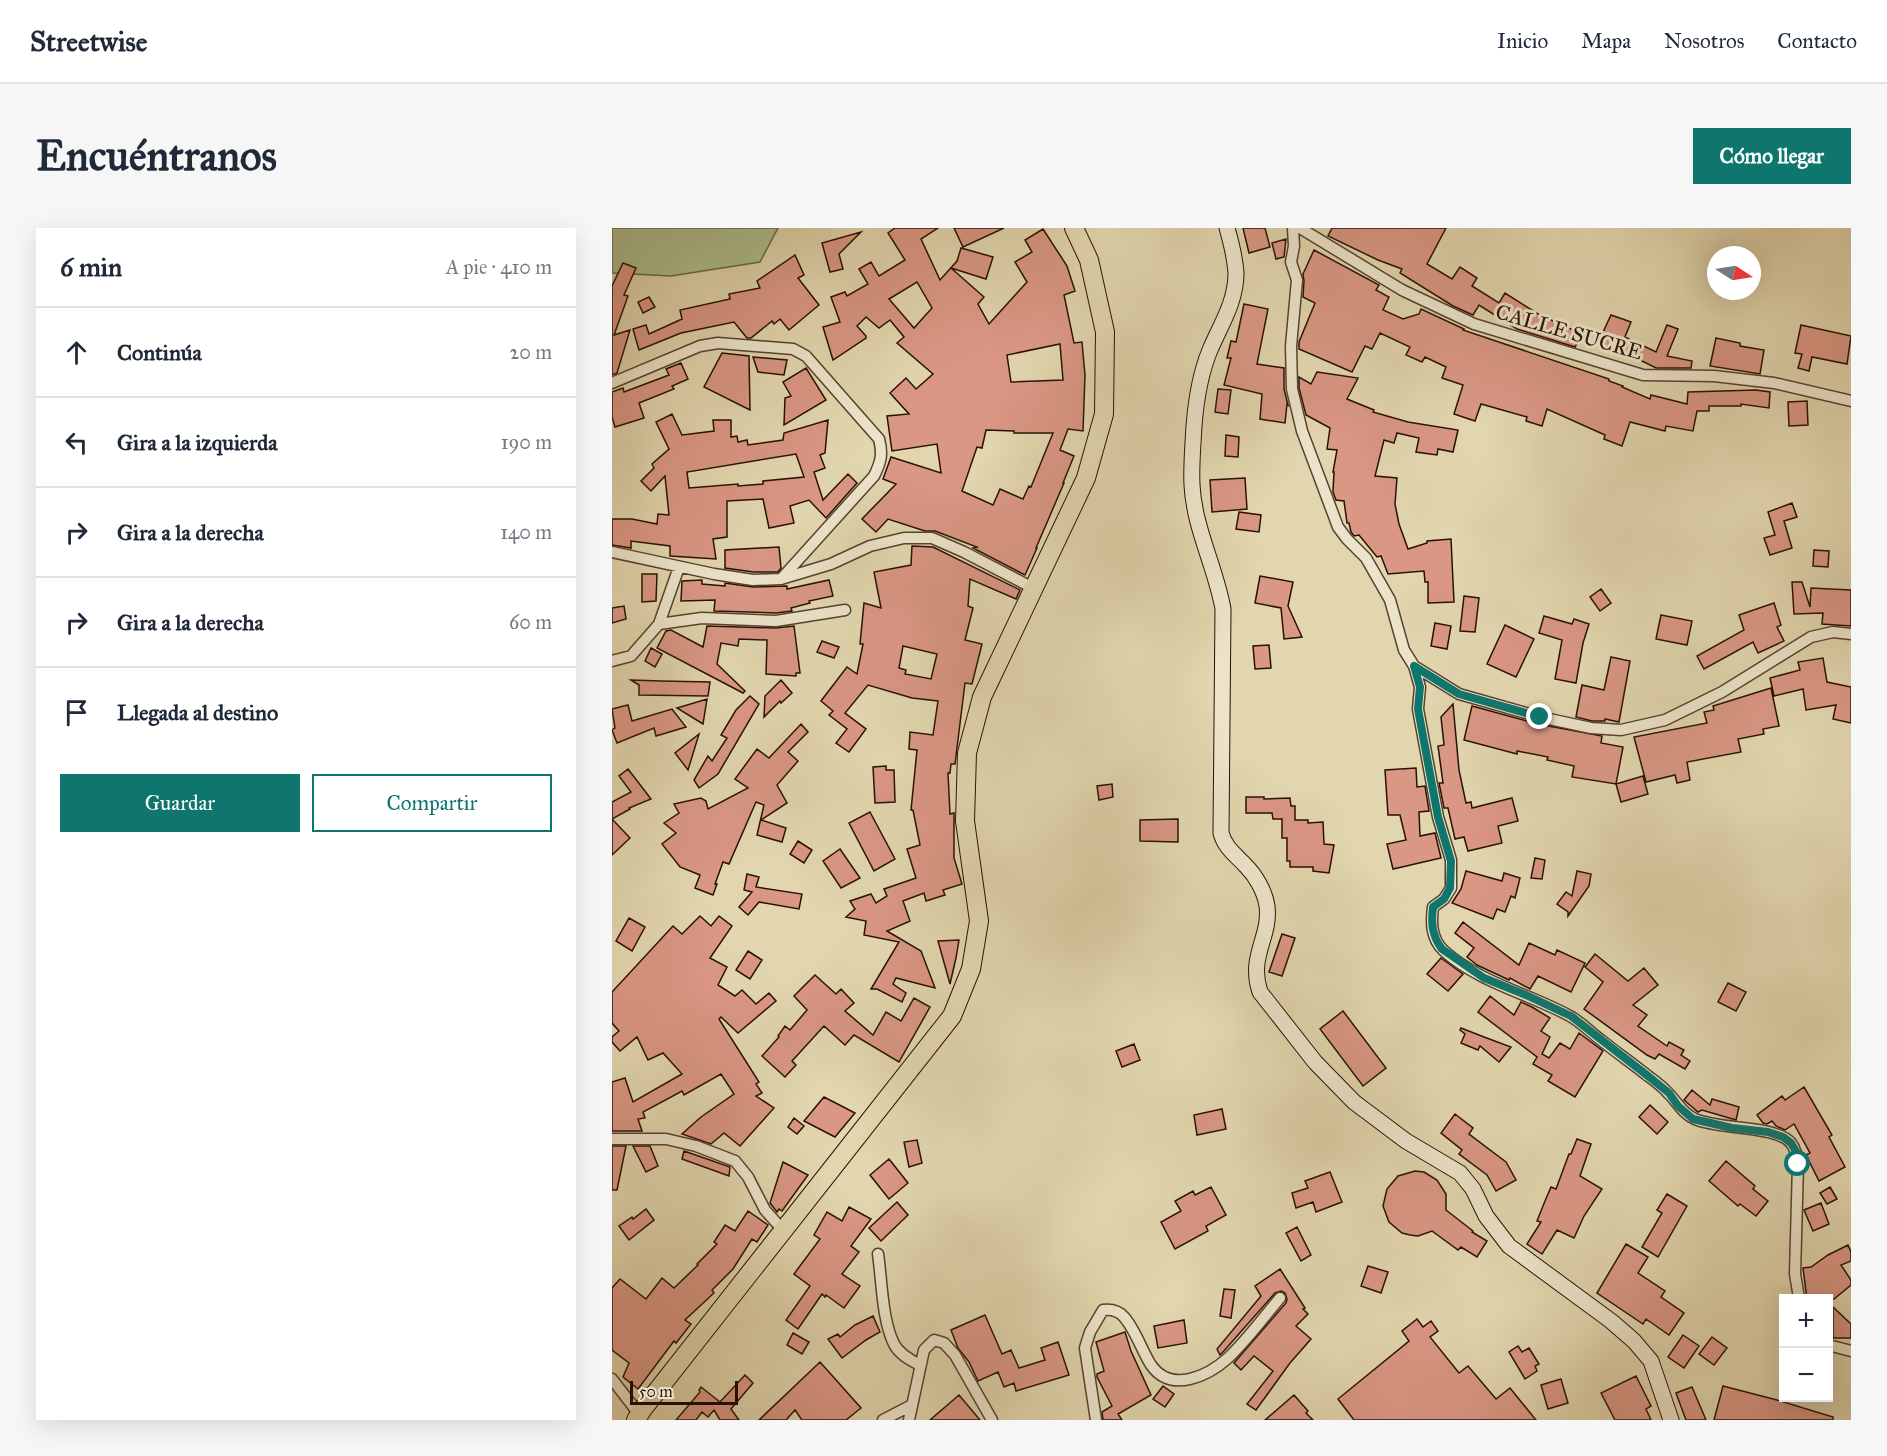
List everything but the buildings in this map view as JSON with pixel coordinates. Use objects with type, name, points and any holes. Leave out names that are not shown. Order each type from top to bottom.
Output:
[{"type":"main road","points":[[637,1417],[952,1016],[971,969],[979,921],[965,821],[967,753],[982,697],[1086,478],[1104,414],[1105,332],[1089,260],[1074,228]]},
{"type":"street","points":[[1227,228],[1236,273],[1231,305],[1210,350],[1201,378],[1194,425],[1192,486],[1203,539],[1220,590],[1223,609],[1221,833],[1223,842],[1247,866],[1256,880],[1264,894],[1267,908],[1256,965],[1256,978],[1260,992],[1315,1062],[1354,1102],[1406,1141],[1460,1173],[1473,1189],[1486,1216],[1509,1246],[1611,1321],[1634,1341],[1654,1367],[1671,1420]]},
{"type":"street","points":[[1293,228],[1294,246],[1291,262],[1297,280],[1290,346],[1292,389],[1302,430],[1338,527],[1366,558],[1390,600],[1404,650],[1414,666],[1420,687],[1418,709],[1438,817],[1451,861],[1450,888],[1444,899],[1433,907],[1433,934],[1442,949],[1484,978],[1571,1016],[1655,1081],[1693,1119],[1732,1128],[1768,1132],[1783,1137],[1791,1143],[1797,1153],[1798,1164],[1795,1274],[1798,1294]]},
{"type":"street","name":"CALLE SUCRE","points":[[1300,228],[1402,290],[1485,328],[1643,375],[1714,376],[1774,383],[1851,401]]},
{"type":"street","points":[[612,384],[700,346],[718,343],[792,349],[806,356],[879,439],[882,452],[881,463],[874,476],[781,579]]},
{"type":"street","points":[[612,552],[753,580],[781,579],[831,564],[870,546],[904,538],[932,538],[1033,588]]},
{"type":"street","points":[[612,661],[631,656],[659,624],[679,567]]},
{"type":"street","points":[[659,624],[702,618],[776,621],[845,610]]},
{"type":"street","points":[[1414,666],[1459,694],[1540,717],[1591,728],[1622,730],[1665,720],[1722,692],[1811,637],[1833,632],[1851,634]]},
{"type":"street","points":[[612,1139],[666,1139],[696,1146],[735,1161],[753,1185],[765,1210],[783,1230]]},
{"type":"street","points":[[878,1254],[886,1317],[894,1345],[906,1358],[920,1365]]},
{"type":"street","points":[[1096,1420],[1085,1348],[1090,1332],[1103,1310],[1113,1309],[1124,1316],[1153,1367],[1164,1377],[1179,1381],[1200,1377],[1228,1358],[1280,1298]]},
{"type":"street","points":[[909,1420],[924,1350],[934,1340],[944,1343],[955,1354],[992,1420]]},
{"type":"street","points":[[1833,1346],[1851,1351]]},
{"type":"street","points":[[612,1379],[637,1417]]},
{"type":"street","points":[[884,1420],[912,1405]]},
{"type":"green space","points":[[612,228],[778,228],[760,262],[671,276],[612,273]]},
{"type":"route","points":[[1540,717],[1459,694],[1414,666],[1420,687],[1418,709],[1438,817],[1451,861],[1450,888],[1444,899],[1433,907],[1433,934],[1438,944],[1484,978],[1571,1016],[1669,1093],[1678,1106],[1693,1119],[1732,1128],[1768,1132],[1783,1137],[1791,1143],[1797,1153],[1798,1164]]}]
